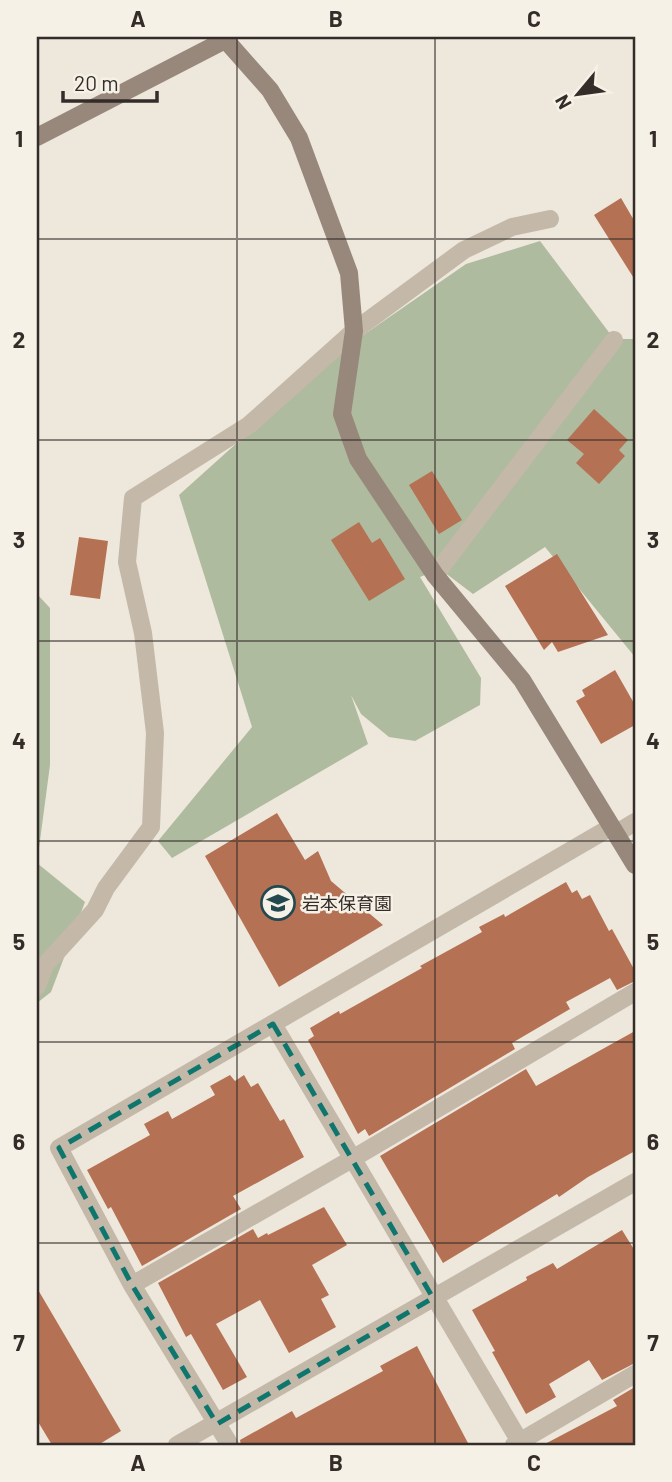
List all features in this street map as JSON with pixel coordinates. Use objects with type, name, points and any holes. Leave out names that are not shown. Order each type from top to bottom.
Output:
[{"type":"street","points":[[37,137],[224,39],[270,90],[299,138],[349,273],[354,331],[342,414],[358,459],[435,575],[522,680],[635,865]]},
{"type":"street","points":[[37,986],[44,965],[95,910],[106,888],[151,827],[155,733],[143,633],[127,562],[132,498],[249,425],[354,331],[464,250],[512,226],[550,219]]},
{"type":"street","points":[[435,575],[614,340]]},
{"type":"street","points":[[230,1445],[132,1285],[59,1147],[614,830],[635,822]]},
{"type":"street","points":[[132,1285],[635,992]]},
{"type":"street","points":[[273,1024],[519,1444],[635,1374]]},
{"type":"street","points":[[177,1445],[635,1182]]},
{"type":"highlighted area","points":[[273,1024],[433,1298],[217,1424],[132,1285],[59,1148]]},
{"type":"green space","points":[[540,241],[614,339],[635,339],[635,657],[545,547],[473,594],[440,569],[420,577],[481,678],[480,705],[415,741],[389,737],[361,714],[351,695],[368,744],[172,858],[158,841],[252,727],[179,495],[336,354],[466,264]]},
{"type":"green space","points":[[37,594],[50,608],[50,765],[37,863]]},
{"type":"green space","points":[[37,863],[85,902],[51,992],[37,1003]]},
{"type":"building","points":[[621,198],[635,222],[635,280],[594,215]]},
{"type":"building","points":[[594,409],[628,440],[619,450],[625,456],[599,484],[576,463],[584,454],[567,440]]},
{"type":"building","points":[[432,471],[462,520],[439,534],[409,485]]},
{"type":"building","points":[[359,522],[372,543],[380,538],[405,579],[369,601],[331,540]]},
{"type":"building","points":[[79,537],[108,541],[100,599],[70,595]]},
{"type":"building","points":[[557,554],[608,635],[558,652],[552,642],[544,650],[505,586]]},
{"type":"building","points":[[615,670],[635,705],[635,725],[601,744],[576,701],[585,696],[582,690]]},
{"type":"building","points":[[277,813],[305,860],[318,851],[331,881],[383,925],[279,987],[205,856]]},
{"type":"building","points":[[566,882],[572,893],[577,890],[582,899],[590,895],[635,971],[635,981],[617,990],[610,978],[566,1002],[570,1009],[512,1043],[515,1049],[369,1136],[365,1129],[358,1134],[308,1040],[314,1036],[310,1028],[422,968],[420,966],[482,932],[479,927],[504,914],[505,917]]},
{"type":"building","points":[[635,1031],[635,1151],[559,1197],[557,1194],[443,1263],[380,1156],[526,1069],[536,1086]]},
{"type":"building","points":[[230,1075],[235,1081],[244,1075],[251,1087],[258,1083],[280,1121],[284,1119],[304,1157],[233,1196],[241,1209],[142,1266],[111,1207],[108,1209],[87,1170],[150,1135],[144,1124],[168,1111],[172,1119],[215,1095],[210,1086]]},
{"type":"building","points":[[324,1207],[347,1245],[312,1265],[329,1295],[321,1299],[336,1327],[289,1353],[260,1300],[216,1324],[247,1377],[223,1390],[191,1334],[186,1337],[158,1283],[253,1229],[258,1238],[267,1233],[268,1235]]},
{"type":"building","points":[[622,1230],[635,1251],[635,1363],[602,1380],[589,1360],[549,1384],[556,1397],[526,1414],[472,1310],[553,1263],[557,1269]]},
{"type":"building","points":[[37,1288],[121,1431],[98,1445],[52,1445],[37,1420]]},
{"type":"building","points":[[417,1346],[469,1445],[241,1445],[240,1440],[292,1411],[296,1418],[383,1371],[380,1366]]},
{"type":"building","points":[[635,1387],[635,1445],[543,1445],[617,1406],[613,1400]]},
{"type":"place","name":"岩本保育園","points":[[278,903]]}]
